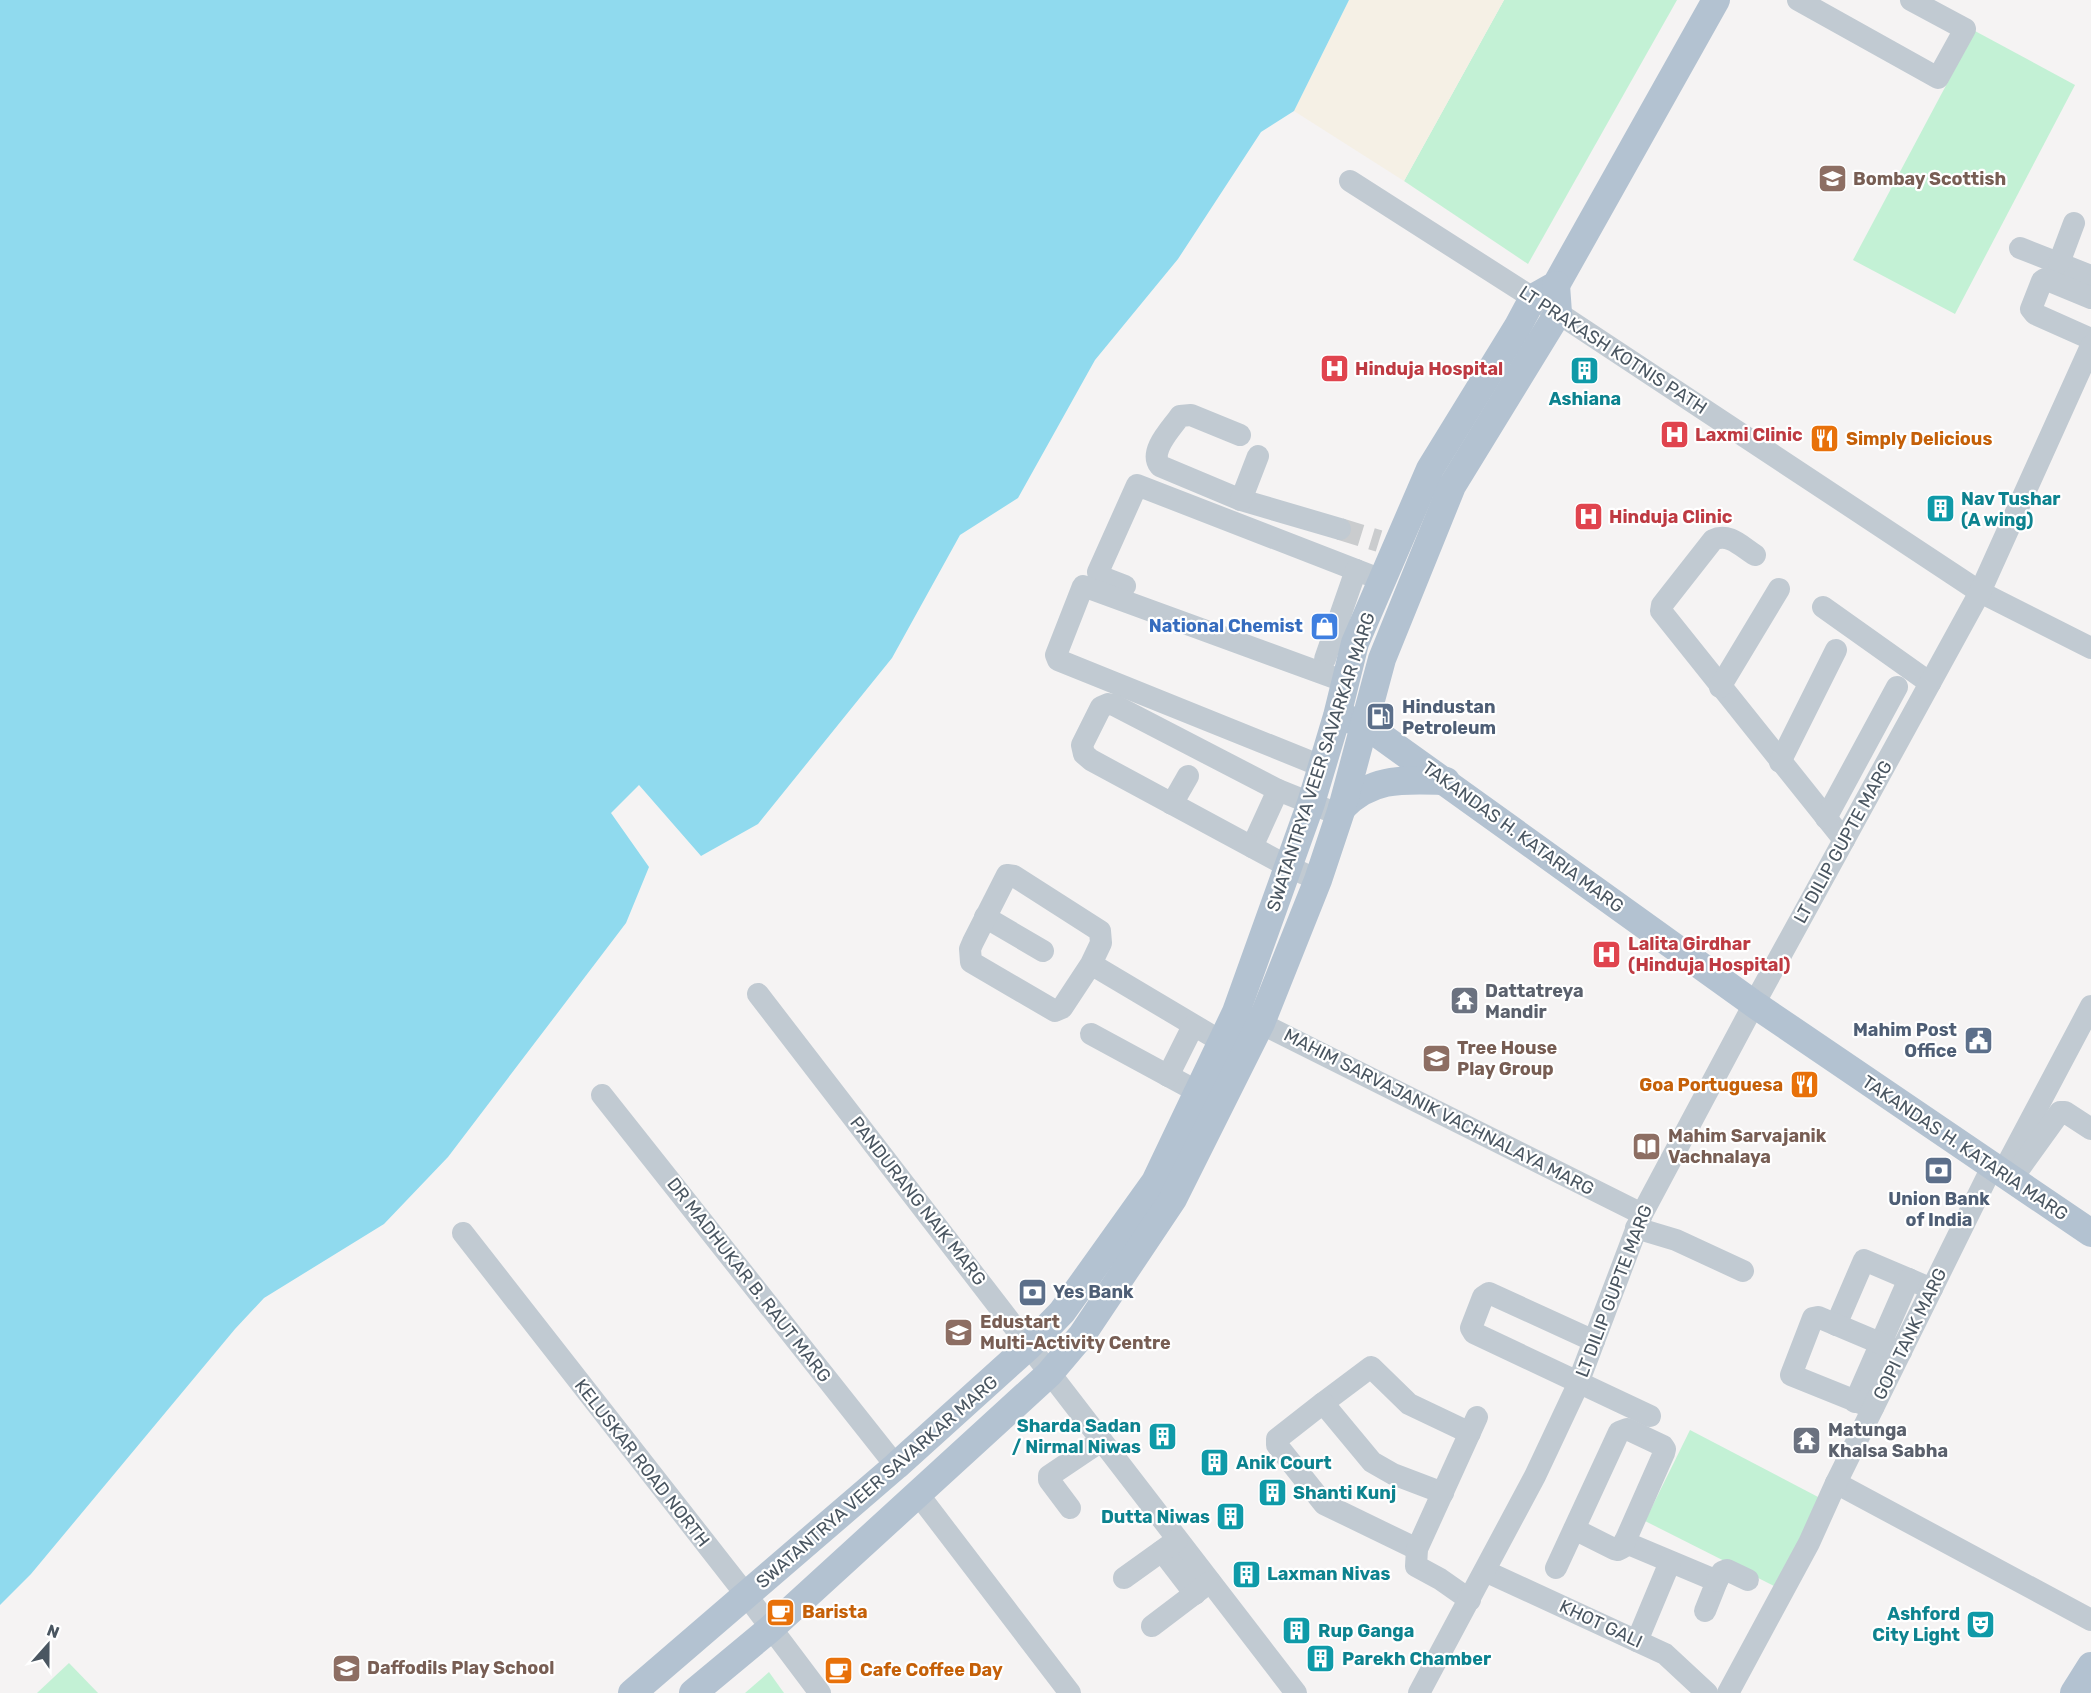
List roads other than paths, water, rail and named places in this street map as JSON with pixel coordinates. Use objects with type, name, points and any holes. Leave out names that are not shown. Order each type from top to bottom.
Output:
[{"type":"main road","name":"SWATANTRYA VEER SAVARKAR MARG","points":[[1249,1018],[1289,867],[1337,716],[1340,669],[1355,643],[1382,580],[1388,544],[1430,469],[1524,316],[1544,292],[1716,0]]},
{"type":"main road","points":[[1544,292],[1558,313]]},
{"type":"main road","name":"SWATANTRYA VEER SAVARKAR MARG","points":[[632,1693],[897,1466],[1029,1346],[1062,1312],[1155,1182],[1208,1098],[1318,880],[1341,811],[1382,660],[1452,486],[1558,313]]},
{"type":"main road","name":"TAKANDAS H. KATARIA MARG","points":[[1337,716],[1364,723],[1754,1004],[2091,1233]]},
{"type":"main road","points":[[1341,811],[1354,795],[1375,785],[1399,780],[1446,781]]},
{"type":"main road","name":"SWATANTRYA VEER SAVARKAR MARG","points":[[693,1693],[770,1629],[1049,1374],[1082,1335],[1173,1199],[1208,1098]]},
{"type":"main road","points":[[2074,1693],[2091,1666]]},
{"type":"street","points":[[1806,2],[1938,78],[1965,29],[1911,0]]},
{"type":"street","name":"LT PRAKASH KOTNIS PATH","points":[[1350,181],[1544,292]]},
{"type":"street","points":[[2059,263],[2074,223]]},
{"type":"street","points":[[2020,248],[2091,276]]},
{"type":"street","points":[[2087,339],[2035,314],[2031,309],[2042,281],[2045,279],[2091,298]]},
{"type":"street","name":"LT DILIP GUPTE MARG","points":[[1419,1693],[1535,1476],[1588,1338],[1639,1221],[1754,1004],[1980,592],[2087,339],[2091,306]]},
{"type":"street","name":"LT PRAKASH KOTNIS PATH","points":[[1558,313],[1980,592],[2091,648]]},
{"type":"street","points":[[1240,435],[1184,414],[1180,416],[1155,455],[1156,461],[1160,466],[1241,500],[1340,530]]},
{"type":"street","points":[[1241,500],[1258,456]]},
{"type":"street","points":[[1340,669],[1099,576],[1098,572],[1137,485],[1382,580]]},
{"type":"street","points":[[1755,555],[1730,538],[1713,540],[1662,605],[1661,611],[1844,840]]},
{"type":"street","points":[[1340,669],[1356,570]]},
{"type":"street","points":[[1321,766],[1058,660],[1056,655],[1083,586],[1340,669]]},
{"type":"street","points":[[1720,687],[1779,589]]},
{"type":"street","points":[[1824,608],[1930,682]]},
{"type":"street","points":[[1780,762],[1836,650]]},
{"type":"street","points":[[1826,818],[1897,687]]},
{"type":"street","points":[[1318,880],[1289,867],[1091,760],[1084,754],[1082,745],[1104,705],[1114,705],[1278,790],[1311,803],[1341,811]]},
{"type":"street","points":[[1172,804],[1188,776]]},
{"type":"street","points":[[1252,847],[1278,790]]},
{"type":"street","points":[[1007,875],[1014,876],[1100,931],[1101,943],[1091,964],[1062,1008],[1052,1010],[971,962],[970,949],[1007,875]]},
{"type":"street","points":[[985,917],[1043,951]]},
{"type":"street","points":[[1091,964],[1233,1048]]},
{"type":"street","name":"PANDURANG NAIK MARG","points":[[758,994],[1101,1440],[1169,1545],[1203,1588],[1296,1693]]},
{"type":"street","points":[[2002,1174],[2091,1006]]},
{"type":"street","name":"MAHIM SARVAJANIK VACHNALAYA MARG","points":[[1249,1018],[1676,1240],[1743,1271]]},
{"type":"street","points":[[1168,1076],[1193,1026]]},
{"type":"street","points":[[1091,1034],[1208,1098]]},
{"type":"street","name":"DR MADHUKAR B. RAUT MARG","points":[[602,1095],[897,1466]]},
{"type":"street","points":[[2002,1174],[2060,1112],[2065,1112],[2091,1129]]},
{"type":"street","name":"GOPI TANK MARG","points":[[1728,1693],[1809,1543],[1836,1483],[1864,1405],[1891,1348],[1932,1289],[2002,1174]]},
{"type":"street","name":"KELUSKAR ROAD NORTH","points":[[463,1233],[747,1596],[820,1693]]},
{"type":"street","points":[[1836,1325],[1864,1260],[1932,1289]]},
{"type":"street","points":[[1864,1405],[1791,1375],[1814,1317],[1891,1348],[1909,1279]]},
{"type":"street","points":[[1588,1338],[1489,1293],[1483,1297],[1471,1328],[1474,1333],[1650,1416]]},
{"type":"street","points":[[1418,1549],[1324,1504],[1277,1445],[1277,1439],[1371,1367],[1409,1404],[1473,1425],[1418,1549],[1416,1566],[1470,1600]]},
{"type":"street","points":[[1323,1403],[1372,1461],[1393,1474],[1443,1493]]},
{"type":"street","points":[[1556,1568],[1574,1529],[1619,1432],[1627,1429],[1665,1449],[1622,1548],[1618,1550],[1574,1529]]},
{"type":"street","points":[[1070,1508],[1049,1476],[1101,1440]]},
{"type":"street","points":[[1836,1483],[2091,1620]]},
{"type":"street","points":[[918,1494],[1070,1693]]},
{"type":"street","points":[[1624,1542],[1717,1581]]},
{"type":"street","points":[[1124,1578],[1169,1545]]},
{"type":"street","points":[[1637,1641],[1670,1562]]},
{"type":"street","points":[[1705,1611],[1722,1572],[1728,1570],[1748,1580]]},
{"type":"street","name":"KHOT GALI","points":[[1485,1571],[1665,1654],[1707,1693]]},
{"type":"street","points":[[1152,1626],[1203,1588]]},
{"type":"water","points":[[0,0],[1349,0],[1294,111],[1261,132],[1178,259],[1095,360],[1018,498],[960,535],[892,658],[758,824],[701,856],[639,785],[611,813],[649,867],[626,923],[448,1157],[384,1224],[264,1298],[235,1329],[31,1574],[0,1605]]},
{"type":"tunnel","points":[[1340,529],[1379,541]]},
{"type":"place","name":"Bombay Scottish","points":[[1832,179]]},
{"type":"place","name":"Hinduja Hospital","points":[[1334,369]]},
{"type":"place","name":"Ashiana","points":[[1585,370]]},
{"type":"place","name":"Laxmi Clinic","points":[[1674,435]]},
{"type":"place","name":"Simply Delicious","points":[[1825,439]]},
{"type":"place","name":"Nav Tushar (A wing)","points":[[1940,509]]},
{"type":"place","name":"Hinduja Clinic","points":[[1588,517]]},
{"type":"place","name":"National Chemist","points":[[1324,626]]},
{"type":"place","name":"Hindustan Petroleum","points":[[1381,717]]},
{"type":"place","name":"Lalita Girdhar (Hinduja Hospital)","points":[[1607,954]]},
{"type":"place","name":"Dattatreya Mandir","points":[[1464,1001]]},
{"type":"place","name":"Mahim Post Office","points":[[1978,1040]]},
{"type":"place","name":"Tree House Play Group","points":[[1436,1058]]},
{"type":"place","name":"Goa Portuguesa","points":[[1804,1085]]},
{"type":"place","name":"Mahim Sarvajanik Vachnalaya","points":[[1647,1146]]},
{"type":"place","name":"Union Bank of India","points":[[1939,1170]]},
{"type":"place","name":"Yes Bank","points":[[1032,1292]]},
{"type":"place","name":"Edustart Multi-Activity Centre","points":[[959,1332]]},
{"type":"place","name":"Sharda Sadan / Nirmal Niwas","points":[[1162,1436]]},
{"type":"place","name":"Matunga Khalsa Sabha","points":[[1807,1440]]},
{"type":"place","name":"Anik Court","points":[[1215,1463]]},
{"type":"place","name":"Shanti Kunj","points":[[1272,1493]]},
{"type":"place","name":"Dutta Niwas","points":[[1231,1517]]},
{"type":"place","name":"Laxman Nivas","points":[[1246,1574]]},
{"type":"place","name":"Barista","points":[[781,1612]]},
{"type":"place","name":"Ashford City Light","points":[[1981,1624]]},
{"type":"place","name":"Rup Ganga","points":[[1297,1631]]},
{"type":"place","name":"Parekh Chamber","points":[[1321,1659]]},
{"type":"place","name":"Daffodils Play School","points":[[346,1668]]},
{"type":"place","name":"Cafe Coffee Day","points":[[839,1670]]}]
